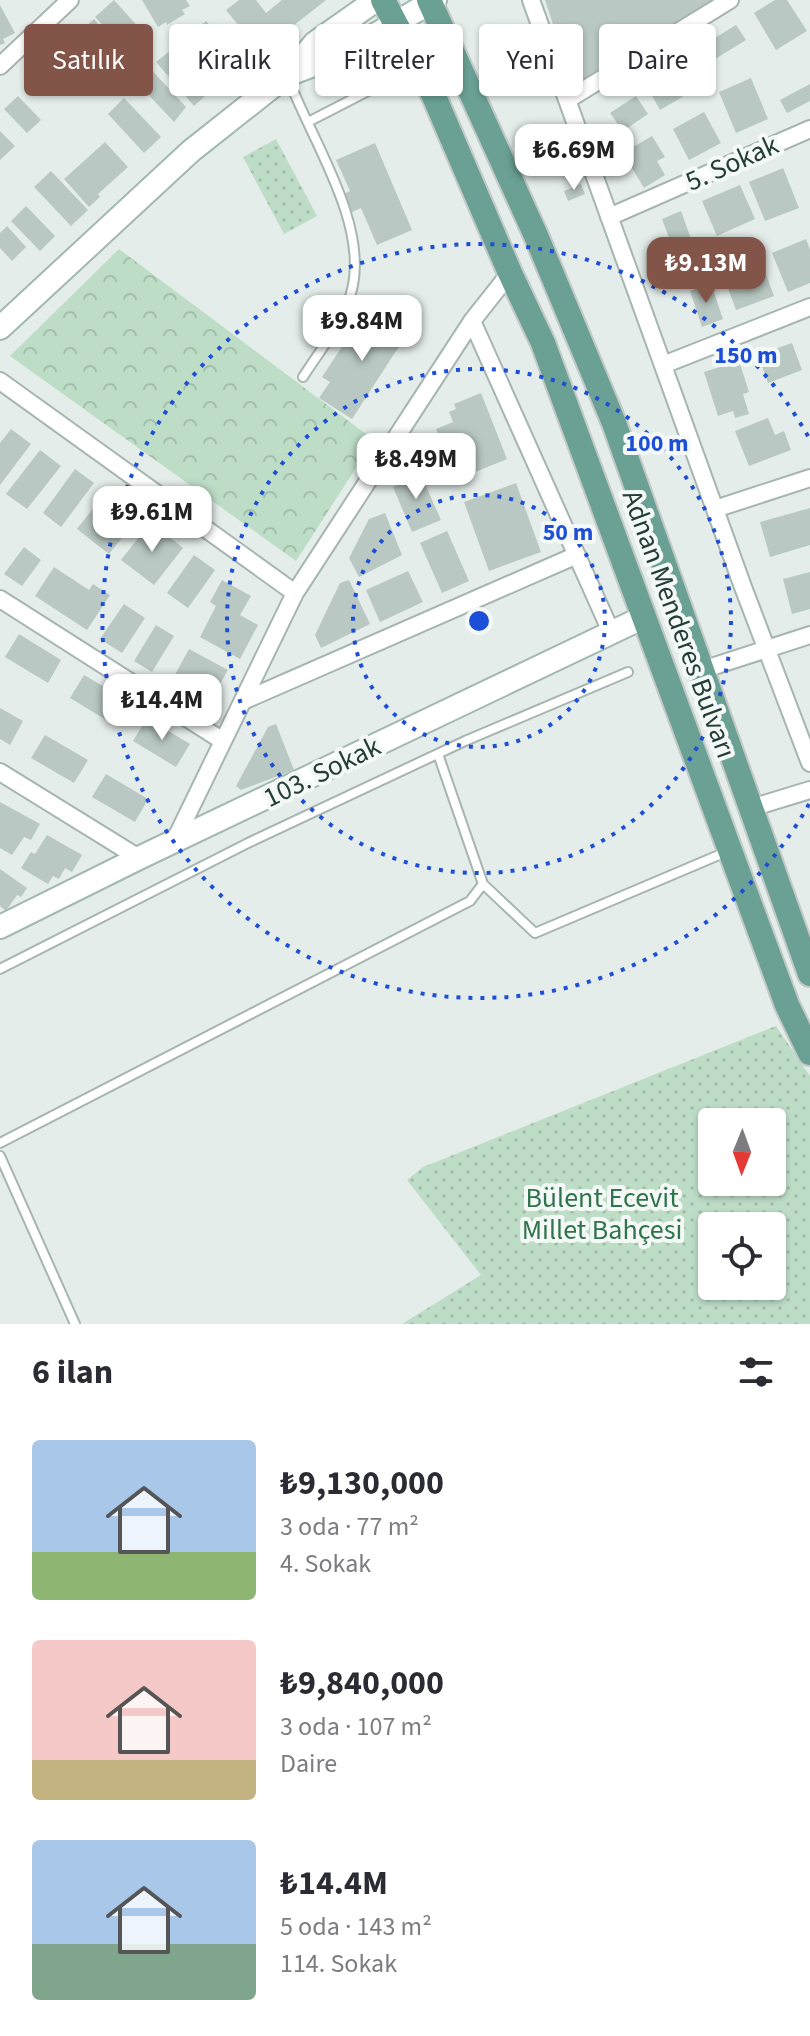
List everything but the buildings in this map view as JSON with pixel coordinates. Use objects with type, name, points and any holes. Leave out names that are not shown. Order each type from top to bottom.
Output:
[{"type":"main road","name":"Adnan Menderes Bulvarı","points":[[383,0],[433,94],[543,343],[787,1005],[810,1053]]},
{"type":"main road","name":"Adnan Menderes Bulvarı","points":[[431,1],[537,238],[614,423],[808,963]]},
{"type":"street","points":[[0,66],[70,0]]},
{"type":"street","points":[[299,61],[315,43],[376,0]]},
{"type":"street","points":[[531,0],[810,763]]},
{"type":"street","points":[[569,99],[730,0]]},
{"type":"street","points":[[299,70],[342,54],[431,1]]},
{"type":"street","points":[[0,328],[191,151],[260,96]]},
{"type":"street","name":"5. Sokak","points":[[609,217],[810,129]]},
{"type":"street","points":[[174,842],[295,593],[472,321],[510,273]]},
{"type":"street","points":[[663,365],[810,307]]},
{"type":"street","points":[[472,321],[612,634]]},
{"type":"street","points":[[0,381],[295,593]]},
{"type":"street","points":[[715,509],[810,478]]},
{"type":"street","points":[[243,701],[577,555]]},
{"type":"street","points":[[0,599],[223,741]]},
{"type":"street","name":"103. Sokak","points":[[0,927],[644,617]]},
{"type":"street","points":[[702,670],[810,635]]},
{"type":"street","points":[[0,772],[139,858]]},
{"type":"street","points":[[751,808],[810,790]]},
{"type":"lane","points":[[296,96],[341,202],[355,259],[353,286],[339,319],[303,377]]},
{"type":"lane","points":[[308,122],[358,96]]},
{"type":"lane","points":[[0,969],[248,843],[438,754],[628,672]]},
{"type":"lane","points":[[438,754],[483,884],[535,933],[730,851]]},
{"type":"lane","points":[[0,1143],[470,901],[483,884]]},
{"type":"lane","points":[[0,1156],[75,1324]]},
{"type":"green space","points":[[276,139],[317,216],[284,234],[243,157]]},
{"type":"green space","points":[[119,249],[374,440],[296,561],[10,356]]},
{"type":"green space","name":"Bülent Ecevit Millet Bahçesi","points":[[776,1026],[810,1076],[810,1324],[402,1324],[481,1275],[407,1180],[423,1167]]}]
